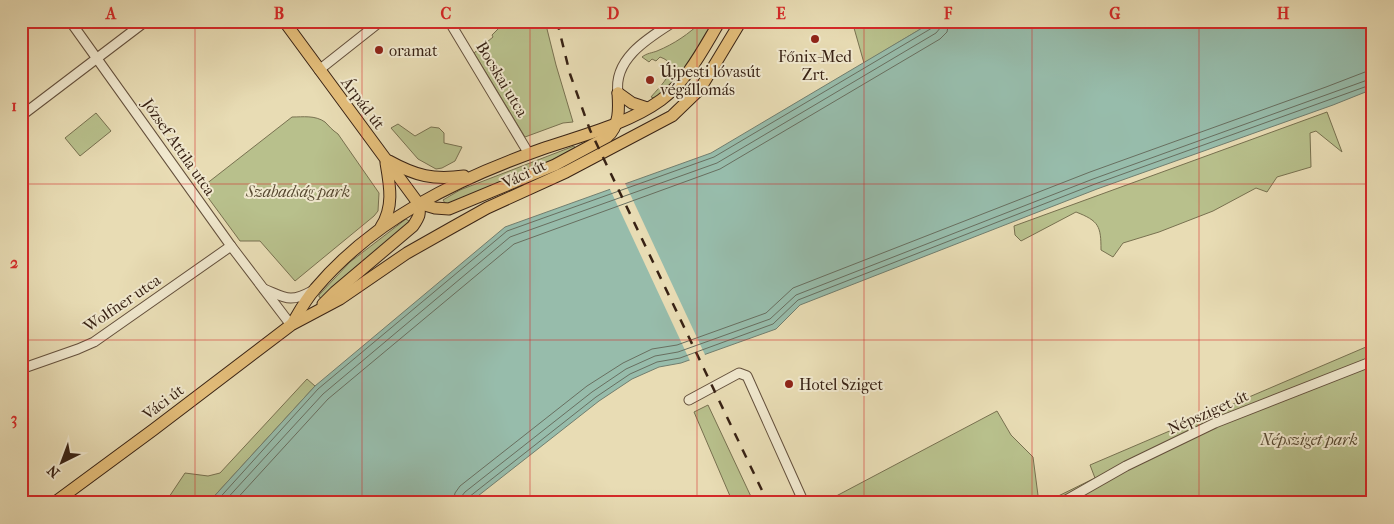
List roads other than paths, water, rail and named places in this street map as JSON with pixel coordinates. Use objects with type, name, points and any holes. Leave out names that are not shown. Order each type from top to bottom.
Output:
[{"type":"main road","name":"Árpád út","points":[[284,21],[418,203]]},
{"type":"main road","name":"Váci út","points":[[291,325],[314,290],[358,246],[418,203],[476,174],[617,123],[661,100],[691,68],[720,21]]},
{"type":"main road","name":"Váci út","points":[[54,503],[291,325],[340,299],[407,254],[487,208],[566,172],[672,116],[700,89],[741,21]]},
{"type":"main road","points":[[618,91],[632,103],[647,108]]},
{"type":"main road","points":[[314,313],[335,292],[412,226],[420,216],[418,203],[435,208],[449,208],[555,165],[608,137],[617,123],[619,110],[618,91]]},
{"type":"main road","points":[[555,165],[592,157]]},
{"type":"main road","points":[[385,159],[419,176],[430,178],[452,178],[476,174]]},
{"type":"main road","points":[[378,231],[388,214],[391,198],[385,159]]},
{"type":"main road","points":[[453,227],[506,186]]},
{"type":"street","name":"József Attila utca","points":[[70,21],[231,246],[291,325]]},
{"type":"street","points":[[21,116],[146,21]]},
{"type":"street","points":[[319,70],[381,21]]},
{"type":"street","name":"Bocskai utca","points":[[449,21],[528,154]]},
{"type":"street","points":[[618,91],[620,70],[626,60],[651,37],[675,21]]},
{"type":"street","name":"Wolfner utca","points":[[21,369],[94,342],[231,246]]},
{"type":"street","points":[[264,289],[293,299],[314,290]]},
{"type":"street","name":"Népsziget út","points":[[1061,503],[1126,466],[1215,423],[1373,361]]},
{"type":"street","points":[[689,400],[739,373],[747,376],[804,503]]},
{"type":"water","points":[[934,21],[1373,21],[1373,89],[1097,189],[800,305],[776,329],[681,363],[659,367],[632,379],[599,401],[469,503],[208,503],[315,386],[505,227],[711,153]]},
{"type":"railway","points":[[557,21],[570,74],[590,130],[768,503]]},
{"type":"place","name":"Főnix-Med Zrt.","points":[[815,39]]},
{"type":"place","name":"oramat","points":[[379,50]]},
{"type":"place","name":"Újpesti lóvasút végállomás","points":[[650,80]]},
{"type":"place","name":"Hotel Sziget","points":[[789,384]]},
{"type":"park label","name":"Szabadság park","points":[[298,191]]},
{"type":"park label","name":"Népsziget park","points":[[1309,439]]}]
